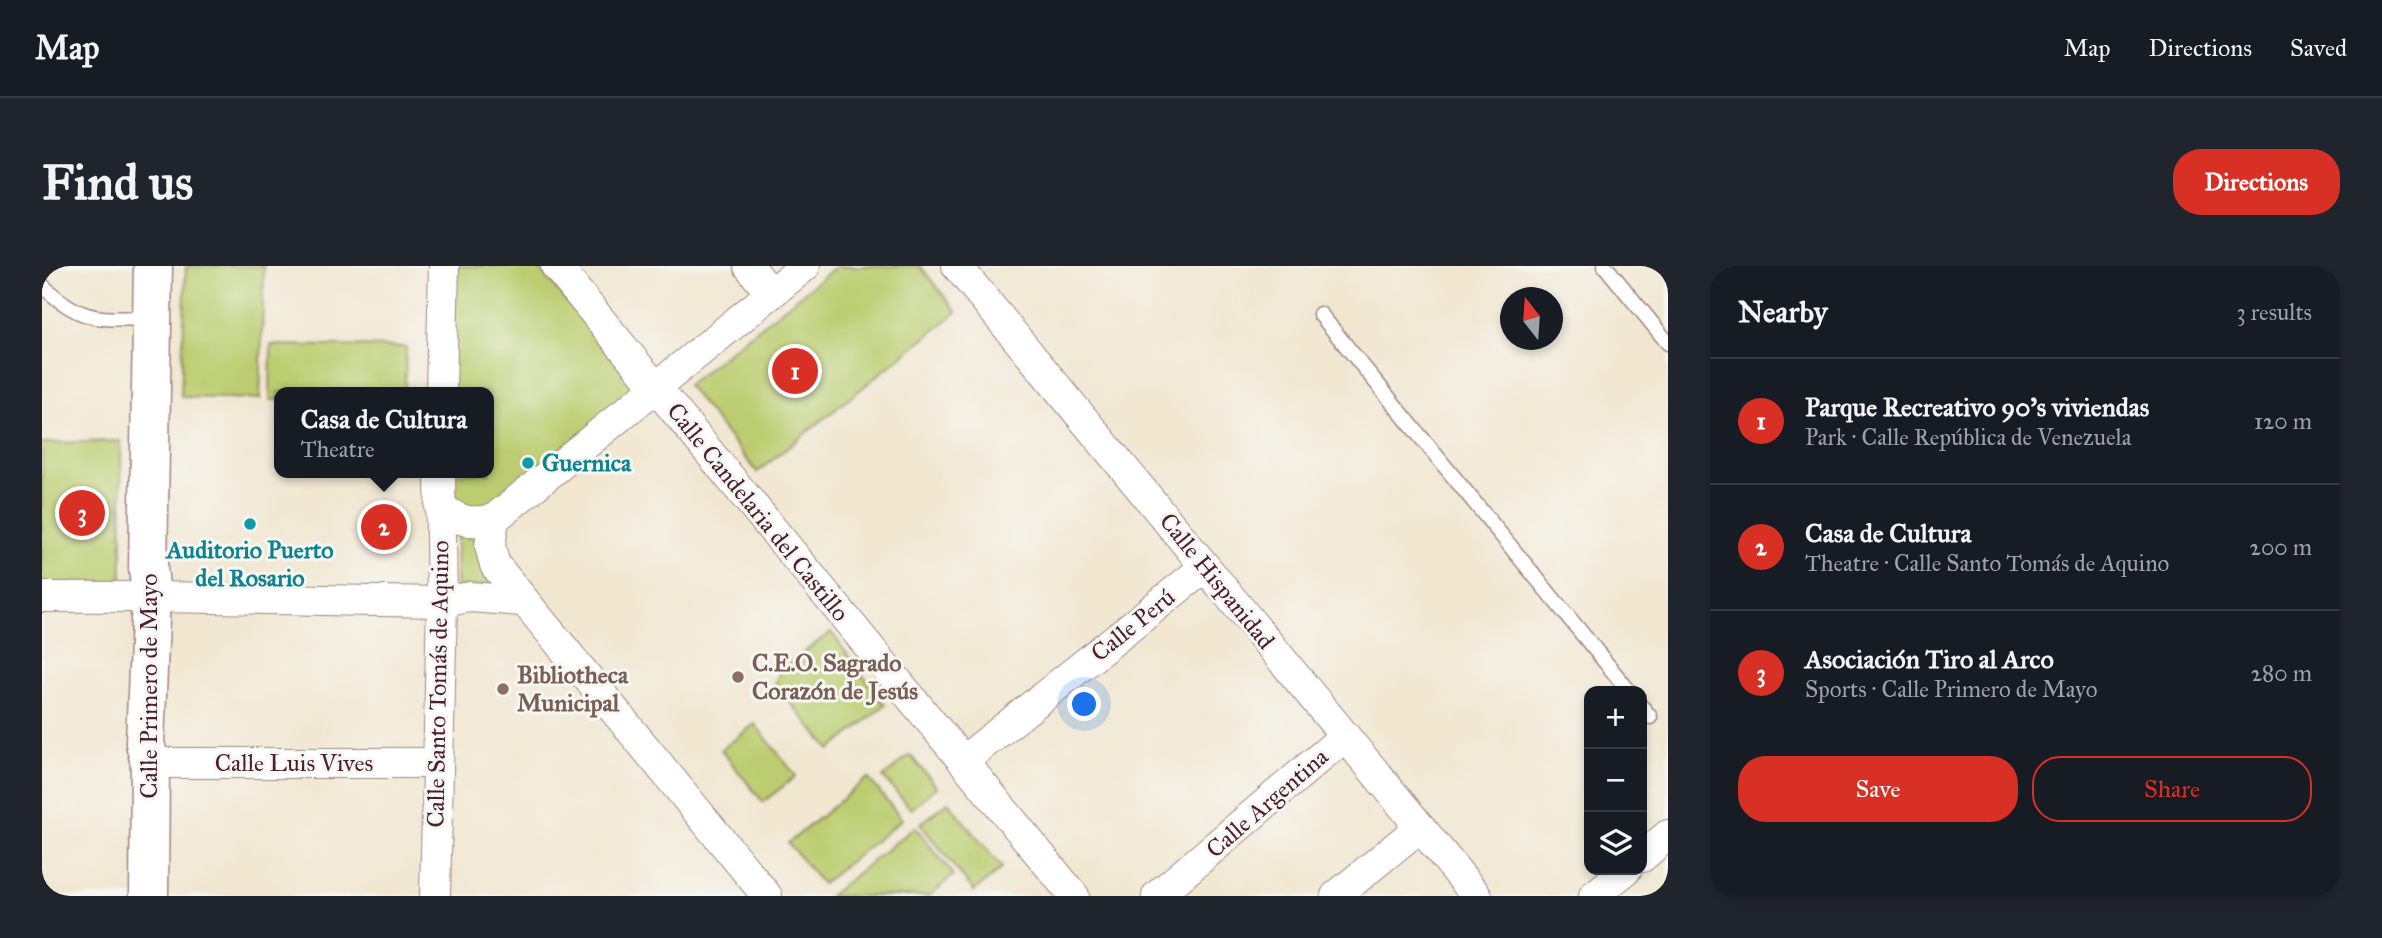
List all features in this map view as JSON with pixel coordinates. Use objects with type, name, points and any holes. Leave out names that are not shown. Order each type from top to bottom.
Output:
[{"type":"street","name":"Calle Primero de Mayo","points":[[149,896],[150,763],[145,743],[151,595],[148,568],[153,266]]},
{"type":"street","points":[[442,387],[444,266]]},
{"type":"street","name":"Calle Candelaria del Castillo","points":[[556,266],[1074,896]]},
{"type":"street","points":[[749,266],[771,294]]},
{"type":"street","points":[[440,506],[457,520],[472,524],[494,519],[805,266]]},
{"type":"street","name":"Calle Hispanidad","points":[[957,266],[1478,896]]},
{"type":"street","name":"Calle Santo Tomás de Aquino","points":[[435,896],[442,602],[440,478]]},
{"type":"street","points":[[494,519],[490,547],[495,565],[767,896]]},
{"type":"street","points":[[379,602],[412,588],[441,564]]},
{"type":"street","name":"Calle Perú","points":[[963,761],[1205,567]]},
{"type":"street","points":[[42,597],[151,595],[200,599],[379,602],[442,602],[470,597],[522,601]]},
{"type":"street","name":"Calle Argentina","points":[[1157,896],[1345,736]]},
{"type":"street","name":"Calle Luis Vives","points":[[150,763],[438,763]]},
{"type":"street","points":[[1336,896],[1420,827]]},
{"type":"street","points":[[1647,853],[1668,835]]},
{"type":"street","points":[[1594,896],[1620,875]]},
{"type":"lane","points":[[1605,266],[1668,344]]},
{"type":"lane","points":[[42,285],[64,306],[95,319],[152,318]]},
{"type":"lane","points":[[1320,314],[1625,686]]},
{"type":"green space","points":[[186,266],[264,266],[260,399],[181,397]]},
{"type":"green space","points":[[451,266],[537,266],[639,387],[492,510],[465,513],[450,492],[450,478],[494,478],[494,387],[450,387]]},
{"type":"green space","points":[[837,266],[920,266],[957,312],[757,472],[687,385]]},
{"type":"green space","points":[[271,345],[406,347],[405,387],[274,387],[274,400],[270,400]]},
{"type":"green space","points":[[121,441],[122,584],[42,584],[42,443]]},
{"type":"green space","points":[[457,536],[478,539],[485,574],[491,585],[456,587]]},
{"type":"green space","points":[[831,632],[885,705],[830,750],[775,684],[780,670]]},
{"type":"green space","points":[[755,724],[796,776],[763,802],[721,750]]},
{"type":"green space","points":[[910,755],[937,787],[911,809],[883,777]]},
{"type":"green space","points":[[868,778],[902,819],[822,884],[788,843]]},
{"type":"green space","points":[[948,802],[1002,868],[974,891],[920,824]]},
{"type":"green space","points":[[915,827],[954,875],[929,896],[829,896]]},
{"type":"place","name":"Parque Recreativo 90's viviendas","points":[[795,371]]},
{"type":"place","name":"Guernica","points":[[528,463]]},
{"type":"place","name":"Asociación Tiro al Arco","points":[[82,513]]},
{"type":"place","name":"Auditorio Puerto del Rosario","points":[[250,524]]},
{"type":"place","name":"Casa de Cultura","points":[[384,527]]},
{"type":"place","name":"C.E.O. Sagrado Corazón de Jesús","points":[[738,677]]},
{"type":"place","name":"Bibliotheca Municipal","points":[[503,689]]}]
